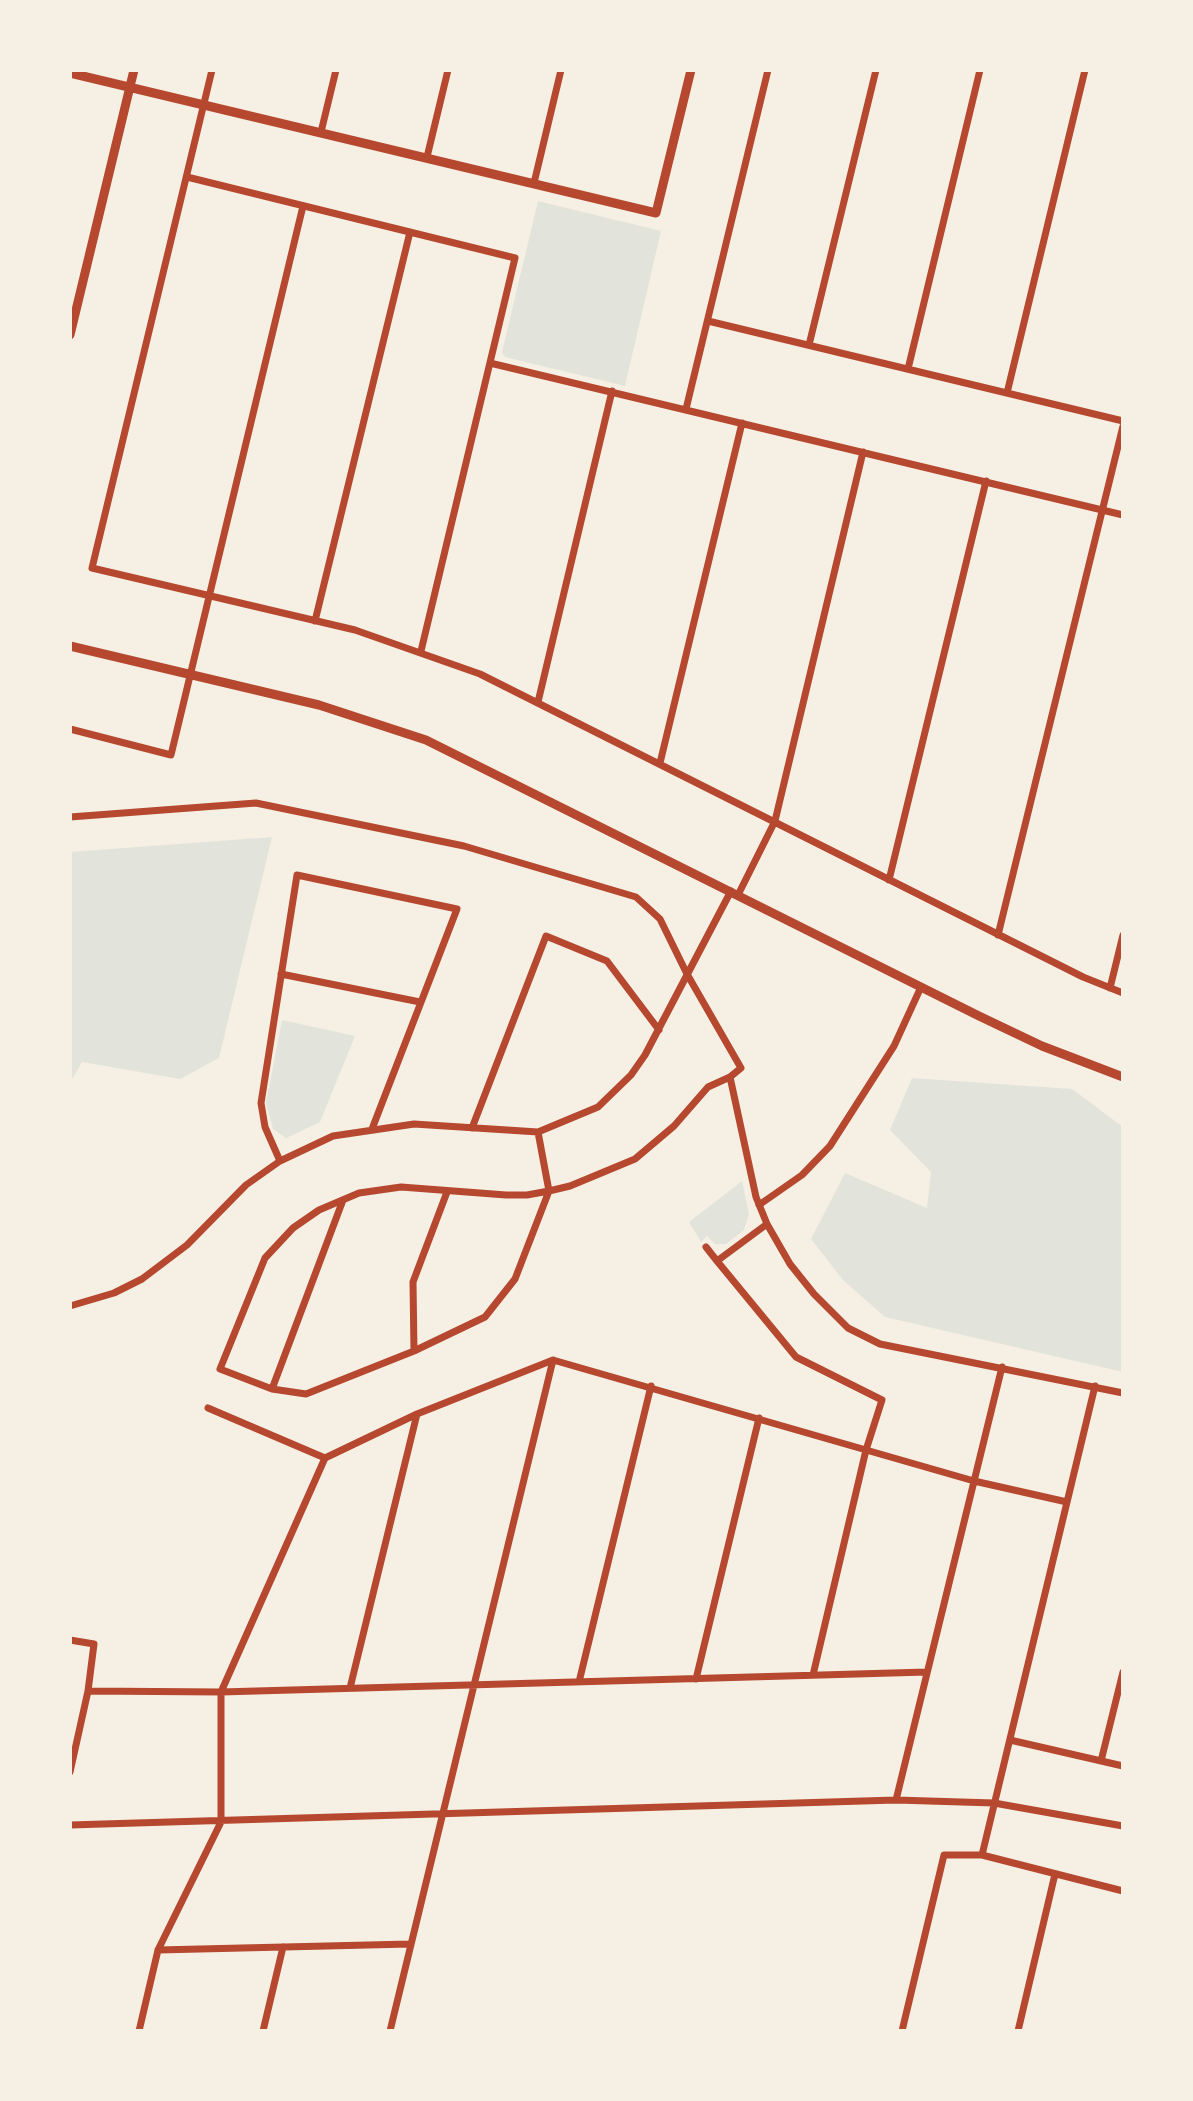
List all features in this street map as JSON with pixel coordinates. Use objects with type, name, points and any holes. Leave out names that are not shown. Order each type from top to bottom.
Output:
[{"type":"street","points":[[70,335],[134,70]]},
{"type":"street","points":[[212,70],[92,568],[315,621],[421,651],[538,702],[998,935],[1123,993]]},
{"type":"street","points":[[321,132],[336,70]]},
{"type":"street","points":[[427,157],[448,70]]},
{"type":"street","points":[[534,183],[561,70]]},
{"type":"street","points":[[70,73],[656,213],[691,70]]},
{"type":"street","points":[[686,409],[768,70]]},
{"type":"street","points":[[809,345],[876,70]]},
{"type":"street","points":[[908,369],[980,70]]},
{"type":"street","points":[[1007,393],[1085,70]]},
{"type":"street","points":[[187,177],[515,258],[421,651]]},
{"type":"street","points":[[70,729],[171,755],[303,206]]},
{"type":"street","points":[[315,621],[410,232]]},
{"type":"street","points":[[708,321],[1123,424],[998,935]]},
{"type":"street","points":[[490,363],[1123,515]]},
{"type":"street","points":[[538,702],[612,391]]},
{"type":"street","points":[[660,763],[742,423]]},
{"type":"street","points":[[70,1306],[114,1293],[163,1265],[246,1185],[280,1161],[333,1136],[414,1124],[538,1132],[598,1107],[631,1075],[775,821],[863,452]]},
{"type":"street","points":[[889,880],[986,481]]},
{"type":"street","points":[[70,646],[357,715],[426,740],[1042,1046],[1123,1077]]},
{"type":"street","points":[[70,817],[256,803],[464,846],[636,897],[660,919],[687,974],[741,1068],[708,1087],[674,1126],[635,1159],[594,1178],[549,1191],[506,1195],[401,1187],[359,1193],[319,1210],[293,1228],[265,1258],[220,1369],[272,1389],[306,1394],[469,1327],[502,1300],[515,1279],[549,1191],[538,1132]]},
{"type":"street","points":[[280,1161],[265,1127],[261,1103],[297,875],[457,909],[372,1129]]},
{"type":"street","points":[[1110,988],[1123,935]]},
{"type":"street","points":[[472,1128],[546,936],[607,961],[659,1030]]},
{"type":"street","points":[[281,974],[420,1002]]},
{"type":"street","points":[[759,1205],[802,1175],[830,1146],[894,1046],[921,987]]},
{"type":"street","points":[[730,1077],[759,1205],[767,1224],[790,1264],[814,1294],[866,1339],[1123,1393]]},
{"type":"street","points":[[414,1351],[413,1282],[447,1192]]},
{"type":"street","points":[[272,1389],[343,1199]]},
{"type":"street","points":[[717,1261],[767,1224]]},
{"type":"street","points":[[706,1247],[796,1357],[882,1400],[866,1450],[813,1675]]},
{"type":"street","points":[[390,2031],[553,1360]]},
{"type":"street","points":[[139,2031],[158,1950],[221,1822],[221,1692],[325,1458],[417,1414],[553,1360],[974,1481],[1067,1502]]},
{"type":"street","points":[[896,1800],[1002,1367]]},
{"type":"street","points":[[579,1682],[651,1386]]},
{"type":"street","points":[[982,1855],[1095,1386]]},
{"type":"street","points":[[208,1408],[325,1458]]},
{"type":"street","points":[[350,1688],[417,1414]]},
{"type":"street","points":[[696,1679],[759,1418]]},
{"type":"street","points":[[70,1640],[94,1644],[88,1691],[70,1772]]},
{"type":"street","points":[[88,1691],[221,1692],[927,1672]]},
{"type":"street","points":[[1101,1761],[1123,1672]]},
{"type":"street","points":[[1010,1740],[1123,1766]]},
{"type":"street","points":[[70,1825],[896,1800],[994,1803],[1123,1826]]},
{"type":"street","points":[[902,2031],[944,1855],[982,1855],[1123,1891]]},
{"type":"street","points":[[1018,2031],[1055,1874]]},
{"type":"street","points":[[158,1950],[410,1944]]},
{"type":"street","points":[[263,2031],[283,1947]]},
{"type":"shaded area","points":[[538,201],[661,231],[625,386],[505,357],[502,352]]},
{"type":"shaded area","points":[[272,837],[219,1058],[180,1079],[82,1062],[70,1083],[70,852]]},
{"type":"shaded area","points":[[282,1020],[355,1036],[320,1122],[286,1138],[273,1129],[266,1103]]},
{"type":"shaded area","points":[[912,1078],[1072,1089],[1123,1127],[1123,1372],[885,1317],[843,1280],[811,1239],[845,1173],[927,1208],[931,1172],[890,1130]]},
{"type":"shaded area","points":[[742,1181],[749,1214],[744,1230],[726,1244],[715,1244],[707,1236],[701,1242],[689,1222]]}]
